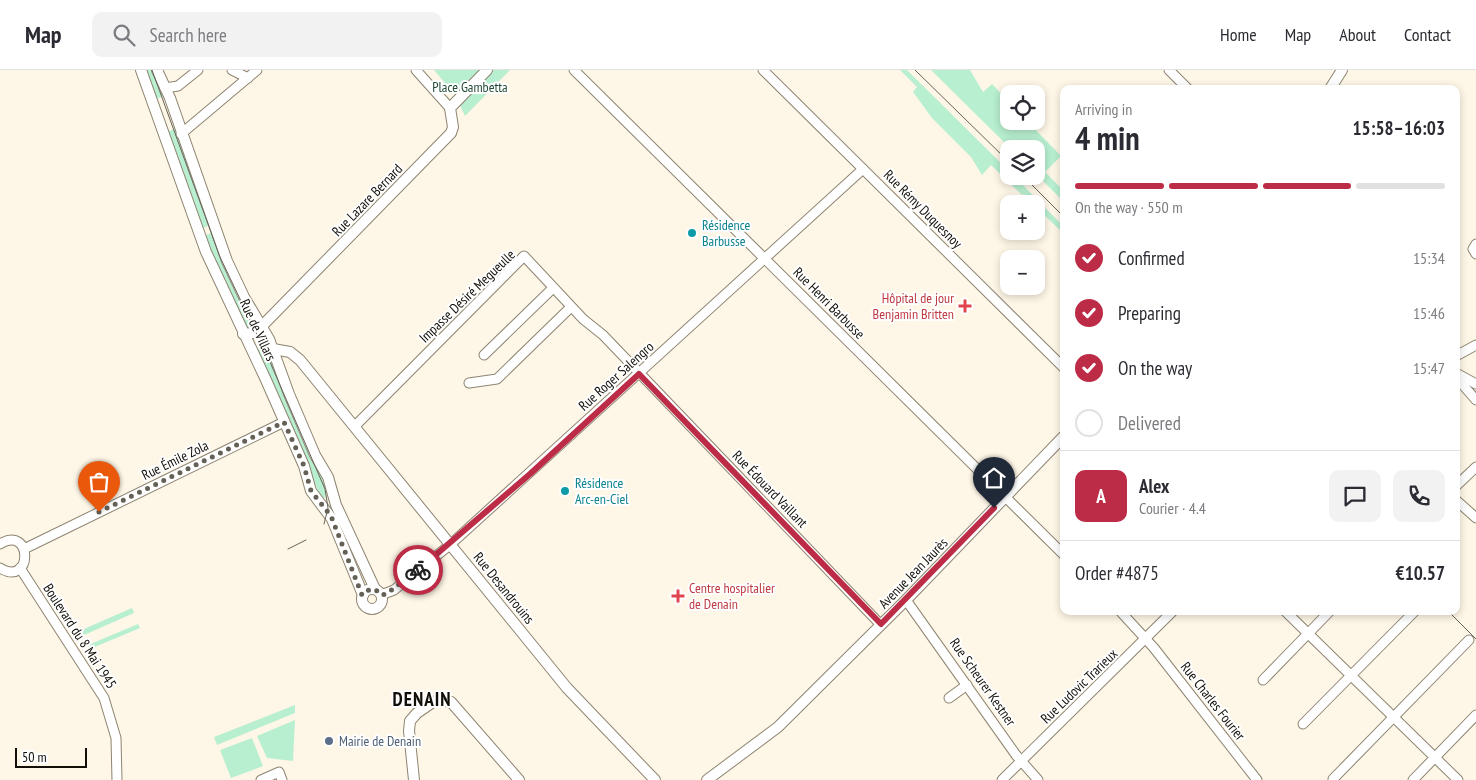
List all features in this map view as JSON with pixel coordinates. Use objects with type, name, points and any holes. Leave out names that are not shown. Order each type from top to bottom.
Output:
[{"type":"street","name":"Rue de Villars","points":[[141,70],[199,234],[304,466],[311,491],[331,516],[362,595]]},
{"type":"street","name":"Rue de Villars","points":[[157,70],[227,261],[244,297],[262,326],[273,349],[289,394],[315,455],[328,477],[338,510],[378,592]]},
{"type":"street","points":[[165,88],[178,86],[198,70]]},
{"type":"street","points":[[232,70],[248,78]]},
{"type":"street","points":[[182,134],[257,70]]},
{"type":"street","points":[[416,70],[450,108],[488,70]]},
{"type":"street","name":"Rue Henri Barbusse","points":[[574,70],[1060,552]]},
{"type":"street","name":"Rue Rémy Duquesnoy","points":[[763,70],[1060,364]]},
{"type":"street","points":[[1169,70],[1184,85]]},
{"type":"street","points":[[1333,85],[1342,70]]},
{"type":"street","name":"Rue Lazare Bernard","points":[[243,334],[253,333],[262,326],[451,133],[453,127],[450,108]]},
{"type":"street","name":"Rue Roger Salengro","points":[[378,592],[394,590],[451,544],[863,169]]},
{"type":"street","name":"Impasse Désiré Megueulle","points":[[355,426],[524,256],[571,307],[603,335],[639,374]]},
{"type":"street","points":[[484,354],[553,288]]},
{"type":"street","points":[[469,383],[497,379],[571,307]]},
{"type":"street","points":[[1460,354],[1476,345]]},
{"type":"street","name":"Rue Desandrouins","points":[[273,349],[290,352],[297,357],[451,544],[566,688],[655,780]]},
{"type":"street","name":"Rue Édouard Vaillant","points":[[639,374],[881,624]]},
{"type":"street","points":[[1460,375],[1476,384]]},
{"type":"street","points":[[1460,382],[1476,400]]},
{"type":"street","name":"Rue Émile Zola","points":[[24,549],[284,422]]},
{"type":"street","name":"Avenue Jean Jaurès","points":[[707,780],[773,732],[906,600],[1060,440]]},
{"type":"street","points":[[1460,482],[1476,467]]},
{"type":"street","points":[[1460,504],[1476,518]]},
{"type":"street","points":[[0,544],[8,540],[14,541],[24,549],[26,559],[20,568],[9,572],[0,568]]},
{"type":"street","name":"Boulevard du 8 Mai 1945","points":[[20,568],[104,698],[116,738],[117,780]]},
{"type":"street","points":[[368,589],[378,592],[381,604],[373,609],[364,605],[362,595],[368,589]]},
{"type":"street","name":"Rue Scheurer Kestner","points":[[906,600],[1022,761],[1038,780]]},
{"type":"street","points":[[1124,615],[1147,639]]},
{"type":"street","name":"Rue Ludovic Trarieux","points":[[1002,780],[1169,615]]},
{"type":"street","points":[[1289,615],[1458,780]]},
{"type":"street","points":[[1263,680],[1326,615]]},
{"type":"street","points":[[1303,724],[1411,615]]},
{"type":"street","name":"Rue Charles Fourier","points":[[1147,639],[1257,780]]},
{"type":"street","points":[[1333,780],[1468,640]]},
{"type":"street","points":[[949,698],[967,685]]},
{"type":"street","points":[[414,780],[409,731],[412,718],[420,710],[437,700],[451,702],[519,780]]},
{"type":"street","points":[[1413,780],[1476,715]]},
{"type":"street","points":[[260,780],[279,772],[282,780]]},
{"type":"green space","points":[[144,70],[154,70],[163,96],[154,100]]},
{"type":"green space","name":"Place Gambetta","points":[[434,70],[510,70],[465,116],[455,95]]},
{"type":"green space","points":[[900,70],[907,70],[1000,162],[1000,174],[991,165],[982,175],[971,157],[932,118],[913,92],[917,87]]},
{"type":"green space","points":[[931,70],[970,70],[983,92],[992,84],[1000,92],[1000,130],[1036,130],[1060,155],[1045,172],[1045,140],[1002,140]]},
{"type":"green space","points":[[175,129],[210,225],[201,229],[166,132]]},
{"type":"green space","points":[[1045,172],[1060,187],[1060,198],[1045,183]]},
{"type":"green space","points":[[1012,185],[1023,185],[1033,195],[1022,195]]},
{"type":"green space","points":[[1045,208],[1060,223],[1060,230],[1045,216]]},
{"type":"green space","points":[[213,232],[237,292],[256,327],[248,330],[204,236]]},
{"type":"green space","points":[[265,345],[326,488],[327,491],[323,502],[256,349]]},
{"type":"green space","points":[[132,608],[134,613],[84,635],[82,631],[86,628]]},
{"type":"green space","points":[[138,624],[140,628],[90,649],[88,645]]},
{"type":"green space","points":[[295,705],[295,713],[217,745],[214,737]]},
{"type":"green space","points":[[295,720],[293,761],[267,758],[257,736]]},
{"type":"green space","points":[[252,738],[263,766],[231,778],[220,750]]},
{"type":"tram line","points":[[152,70],[220,257],[270,362],[325,489],[328,508],[324,524]]},
{"type":"tram line","points":[[915,70],[1000,153]]},
{"type":"tram line","points":[[1032,185],[1060,213]]},
{"type":"tram line","points":[[288,549],[306,540]]},
{"type":"tram line","points":[[1452,615],[1476,639]]},
{"type":"way so far","points":[[99,512],[284,422],[304,466],[311,491],[331,516],[362,595],[368,589],[376,590],[381,595],[386,594],[394,590],[418,570]]},
{"type":"place","name":"Résidence Barbusse","points":[[692,233]]},
{"type":"place","name":"Hôpital de jour Benjamin Britten","points":[[965,306]]},
{"type":"place","name":"Résidence Arc-en-Ciel","points":[[565,491]]},
{"type":"place","name":"Centre hospitalier de Denain","points":[[678,596]]},
{"type":"place","name":"Mairie de Denain","points":[[329,741]]},
{"type":"district","name":"DENAIN","points":[[422,699]]},
{"type":"route","points":[[418,570],[451,544],[530,474],[639,374],[881,624],[994,508]]}]
